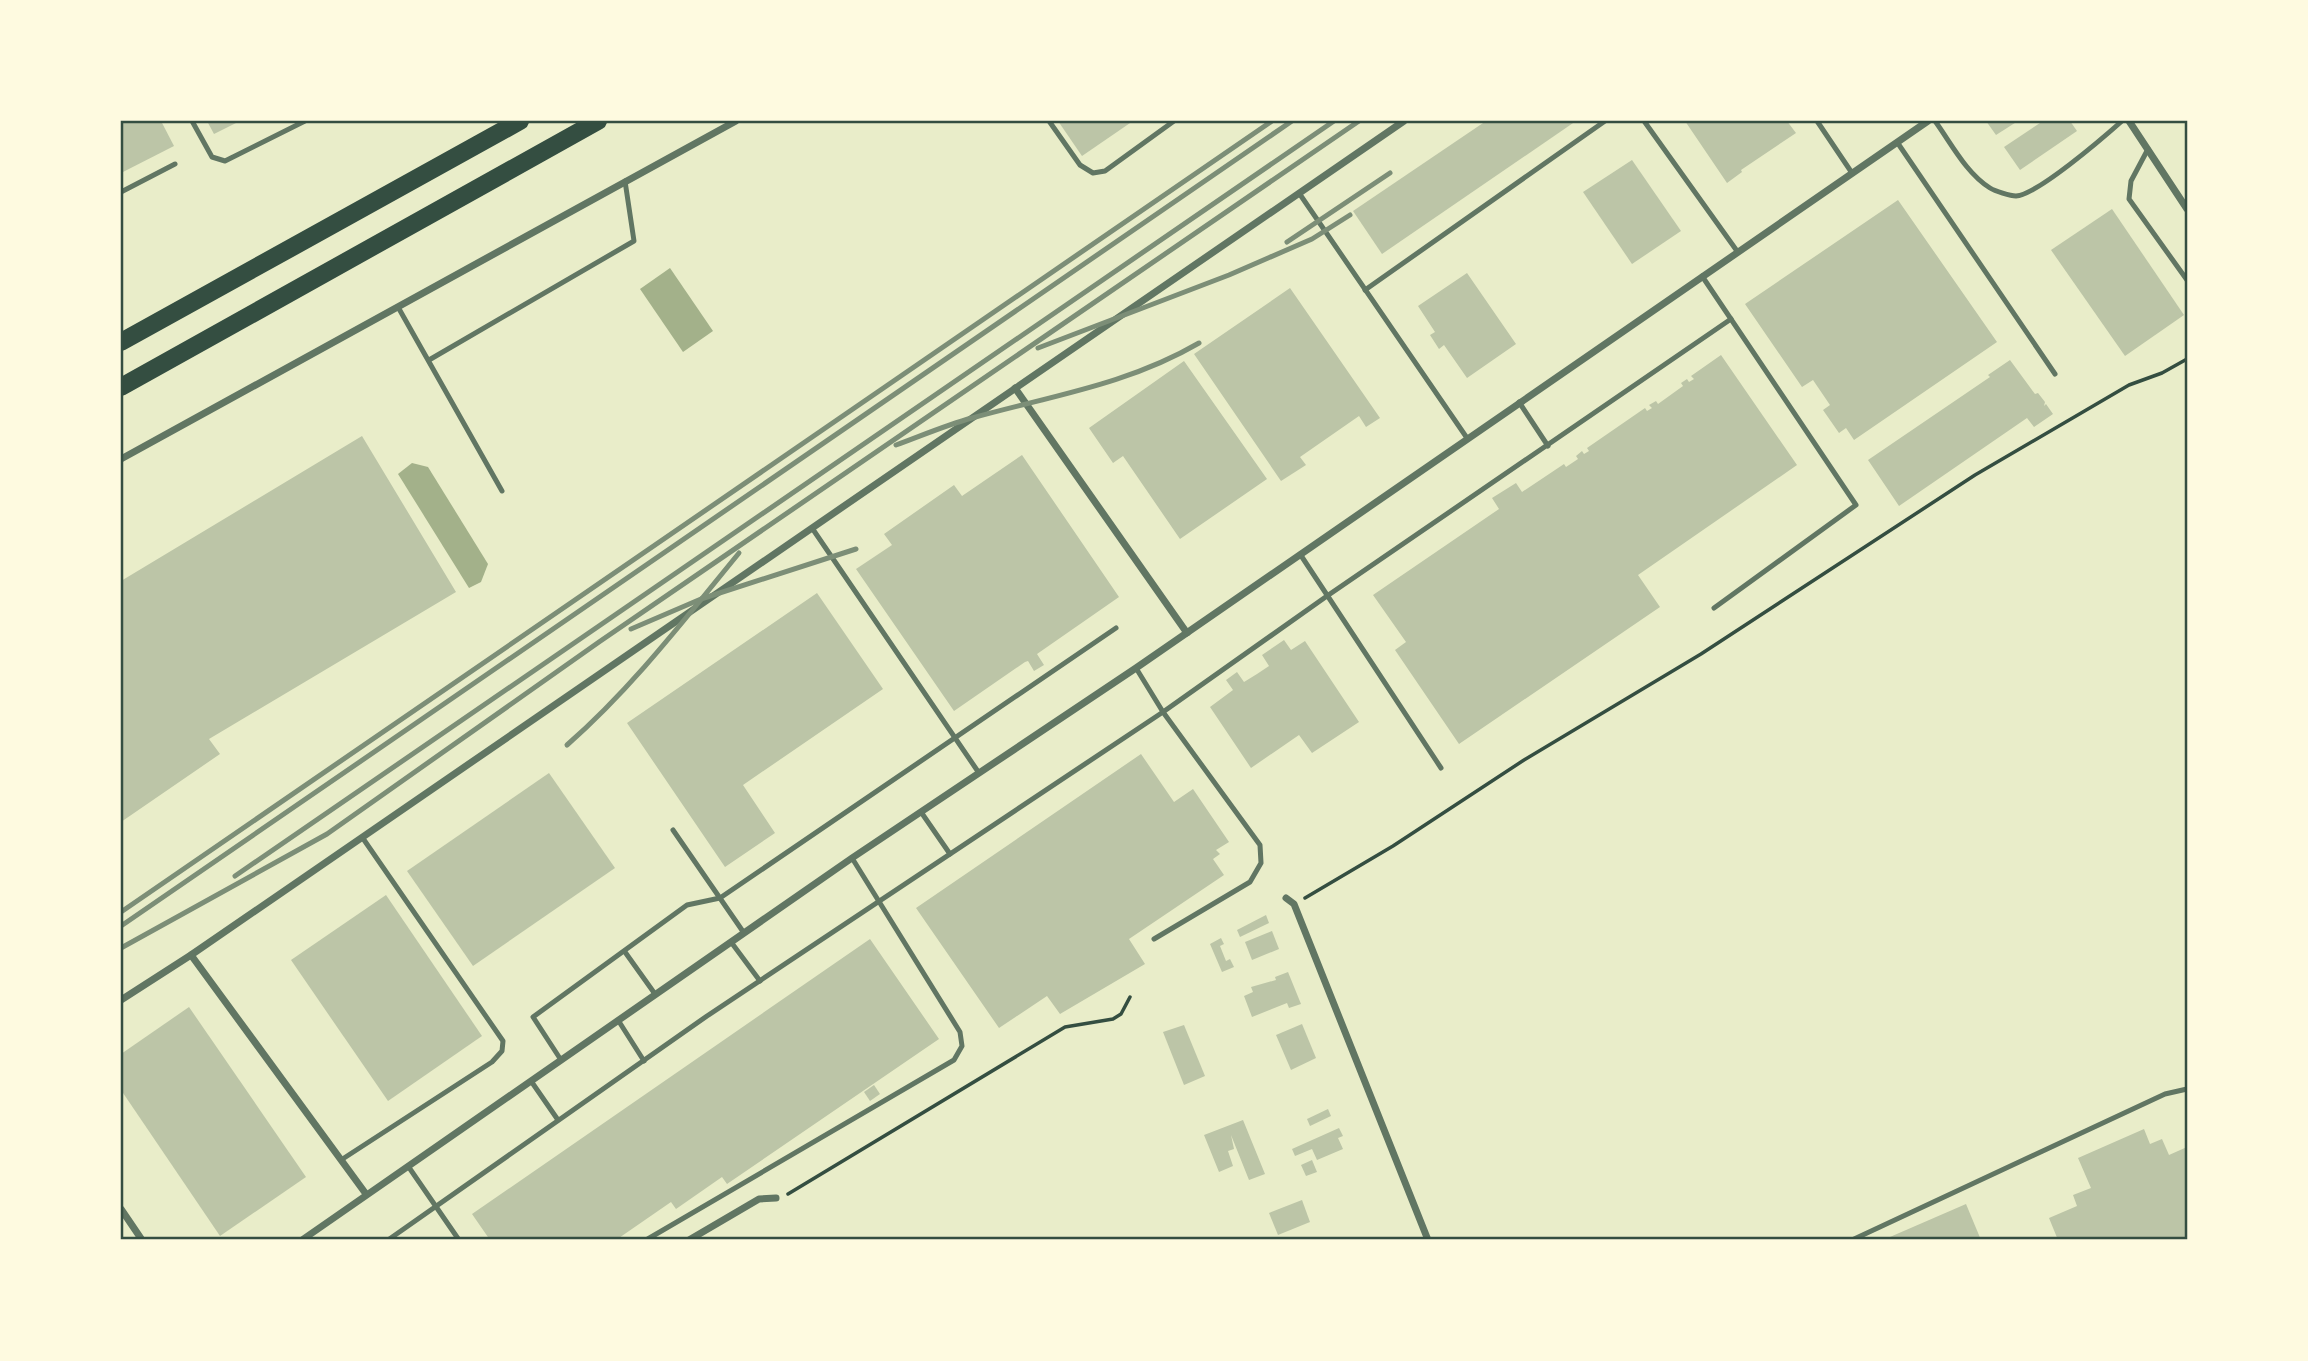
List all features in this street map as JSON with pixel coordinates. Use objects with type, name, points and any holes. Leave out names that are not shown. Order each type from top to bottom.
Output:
[{"type":"highway","points":[[121,342],[520,121]]},
{"type":"highway","points":[[121,387],[598,121]]},
{"type":"street","points":[[121,459],[736,121]]},
{"type":"street","points":[[121,1000],[191,955],[1404,121]]},
{"type":"street","points":[[302,1240],[852,858],[1136,668],[1928,121]]},
{"type":"street","points":[[2129,121],[2187,209]]},
{"type":"street","points":[[1015,388],[1187,633]]},
{"type":"street","points":[[1286,898],[1294,904],[1428,1240]]},
{"type":"street","points":[[191,955],[366,1194]]},
{"type":"street","points":[[689,1240],[759,1199],[776,1198]]},
{"type":"street","points":[[121,1209],[142,1240]]},
{"type":"lane","points":[[192,121],[212,157],[225,161],[304,121]]},
{"type":"lane","points":[[1049,121],[1080,165],[1093,173],[1105,172],[1174,121]]},
{"type":"lane","points":[[1366,290],[1605,121]]},
{"type":"lane","points":[[1644,121],[1737,251]]},
{"type":"lane","points":[[1817,121],[1852,173]]},
{"type":"lane","points":[[1935,121],[1970,170],[1984,183],[1991,189],[2016,196],[2032,190],[2096,144],[2122,121]]},
{"type":"lane","points":[[1897,142],[2055,374]]},
{"type":"lane","points":[[2148,149],[2132,181],[2129,199],[2187,280]]},
{"type":"lane","points":[[121,192],[175,164]]},
{"type":"lane","points":[[429,360],[634,241],[625,181]]},
{"type":"lane","points":[[1299,193],[1467,438]]},
{"type":"lane","points":[[1702,276],[1856,505],[1714,608]]},
{"type":"lane","points":[[398,307],[502,491]]},
{"type":"lane","points":[[388,1240],[643,1060],[1163,712],[1731,319]]},
{"type":"lane","points":[[1519,402],[1548,446]]},
{"type":"lane","points":[[812,528],[979,773]]},
{"type":"lane","points":[[1300,554],[1441,768]]},
{"type":"lane","points":[[561,1060],[533,1017],[687,905],[720,898],[1116,628]]},
{"type":"lane","points":[[1136,668],[1163,712],[1259,845],[1261,863],[1250,882],[1154,939]]},
{"type":"lane","points":[[921,812],[950,854]]},
{"type":"lane","points":[[673,830],[744,933]]},
{"type":"lane","points":[[341,1160],[492,1062],[502,1051],[503,1041],[362,837]]},
{"type":"lane","points":[[646,1240],[954,1060],[962,1046],[960,1032],[852,858]]},
{"type":"lane","points":[[731,942],[760,981]]},
{"type":"lane","points":[[625,952],[655,994]]},
{"type":"lane","points":[[618,1020],[643,1060]]},
{"type":"lane","points":[[531,1081],[558,1120]]},
{"type":"lane","points":[[1852,1240],[2165,1094],[2187,1089]]},
{"type":"lane","points":[[408,1166],[459,1240]]},
{"type":"path","points":[[1294,904],[1393,846],[1524,760],[1701,654],[1975,475],[2129,385],[2162,373],[2187,359]]},
{"type":"path","points":[[776,1198],[794,1192],[1065,1027],[1113,1019],[1121,1014],[1130,997]]},
{"type":"shaded area","points":[[670,268],[713,331],[683,352],[640,289]]},
{"type":"shaded area","points":[[412,463],[428,467],[488,564],[481,582],[469,588],[398,474]]},
{"type":"building","points":[[121,121],[161,121],[174,146],[121,173]]},
{"type":"building","points":[[207,121],[240,121],[214,134]]},
{"type":"building","points":[[1058,121],[1133,121],[1082,156]]},
{"type":"building","points":[[1486,121],[1576,121],[1382,254],[1353,211]]},
{"type":"building","points":[[1685,121],[1787,121],[1796,133],[1741,170],[1742,172],[1727,183]]},
{"type":"building","points":[[1986,121],[2018,121],[1996,135]]},
{"type":"building","points":[[2043,121],[2070,121],[2077,131],[2020,170],[2004,147]]},
{"type":"building","points":[[1632,160],[1681,231],[1632,264],[1583,192]]},
{"type":"building","points":[[1898,200],[1997,342],[1854,440],[1846,428],[1839,433],[1823,410],[1830,405],[1813,380],[1802,387],[1745,304]]},
{"type":"building","points":[[2112,209],[2184,315],[2125,356],[2051,250]]},
{"type":"building","points":[[1467,273],[1516,344],[1467,378],[1444,345],[1439,349],[1430,335],[1435,332],[1418,306]]},
{"type":"building","points":[[1290,288],[1380,418],[1366,427],[1359,416],[1300,457],[1306,465],[1281,481],[1194,354]]},
{"type":"building","points":[[1721,355],[1797,465],[1638,575],[1660,607],[1459,744],[1395,650],[1406,642],[1373,595],[1499,509],[1492,498],[1516,483],[1522,492],[1564,464],[1566,467],[1578,459],[1576,456],[1582,451],[1584,454],[1589,451],[1587,448],[1645,408],[1647,411],[1652,408],[1649,405],[1656,401],[1658,404],[1683,386],[1681,383],[1687,379],[1689,382],[1694,379],[1691,376]]},
{"type":"building","points":[[2010,360],[2053,414],[2034,427],[2027,418],[1899,506],[1868,460],[1990,377],[1988,375]]},
{"type":"building","points":[[1184,361],[1267,479],[1180,539],[1123,456],[1113,463],[1089,428]]},
{"type":"building","points":[[362,436],[456,592],[209,739],[220,754],[121,822],[121,581]]},
{"type":"building","points":[[1022,455],[1119,597],[1037,654],[1044,665],[1034,671],[1028,661],[1025,662],[954,711],[856,569],[892,545],[884,534],[954,485],[962,496]]},
{"type":"building","points":[[817,593],[883,689],[743,785],[775,833],[725,867],[627,723]]},
{"type":"building","points":[[1284,640],[1291,650],[1305,641],[1359,722],[1312,753],[1299,735],[1251,768],[1210,707],[1233,690],[1226,680],[1237,672],[1244,682],[1269,666],[1262,655]]},
{"type":"building","points":[[1141,754],[1174,802],[1193,789],[1229,842],[1216,850],[1220,854],[1213,859],[1224,875],[1129,939],[1145,964],[1060,1014],[1047,996],[999,1028],[916,908]]},
{"type":"building","points":[[549,773],[615,868],[473,966],[407,871]]},
{"type":"building","points":[[386,895],[482,1036],[388,1101],[291,960]]},
{"type":"building","points":[[1266,915],[1269,923],[1240,937],[1237,930]]},
{"type":"building","points":[[1272,931],[1279,949],[1252,960],[1245,942]]},
{"type":"building","points":[[1221,938],[1224,944],[1220,946],[1226,961],[1230,959],[1234,967],[1222,972],[1210,944]]},
{"type":"building","points":[[870,939],[939,1039],[727,1184],[722,1177],[676,1209],[671,1202],[616,1240],[490,1240],[472,1214]]},
{"type":"building","points":[[1288,972],[1301,1004],[1289,1008],[1287,1003],[1252,1017],[1244,996],[1253,992],[1251,987],[1276,980],[1275,977]]},
{"type":"building","points":[[189,1007],[306,1177],[220,1236],[121,1090],[121,1054]]},
{"type":"building","points":[[1302,1024],[1316,1058],[1291,1070],[1276,1035]]},
{"type":"building","points":[[1184,1025],[1205,1076],[1184,1085],[1163,1032]]},
{"type":"building","points":[[874,1085],[880,1094],[870,1101],[864,1092]]},
{"type":"building","points":[[1328,1109],[1331,1116],[1310,1126],[1307,1119]]},
{"type":"building","points":[[1243,1120],[1265,1174],[1249,1180],[1231,1135],[1234,1149],[1228,1151],[1233,1166],[1219,1172],[1204,1135]]},
{"type":"building","points":[[1339,1128],[1343,1136],[1338,1138],[1343,1149],[1317,1160],[1312,1149],[1295,1156],[1292,1149]]},
{"type":"building","points":[[2144,1129],[2150,1144],[2162,1139],[2169,1155],[2187,1147],[2187,1240],[2058,1240],[2049,1218],[2077,1206],[2073,1195],[2091,1188],[2078,1158]]},
{"type":"building","points":[[1312,1160],[1317,1172],[1306,1176],[1301,1165]]},
{"type":"building","points":[[1302,1200],[1310,1222],[1278,1235],[1269,1213]]},
{"type":"building","points":[[1966,1204],[1981,1240],[1883,1240]]},
{"type":"railway","points":[[121,912],[1272,121]]},
{"type":"railway","points":[[121,926],[1292,121]]},
{"type":"railway","points":[[235,876],[1334,121]]},
{"type":"railway","points":[[121,948],[327,834],[599,642],[1359,121]]},
{"type":"railway","points":[[1287,242],[1390,173]]},
{"type":"railway","points":[[1038,348],[1229,275],[1312,239],[1350,215]]},
{"type":"railway","points":[[896,445],[962,421],[1116,379],[1172,357],[1199,343]]},
{"type":"railway","points":[[631,629],[701,599],[856,549]]},
{"type":"railway","points":[[567,745],[635,677],[739,553]]}]
